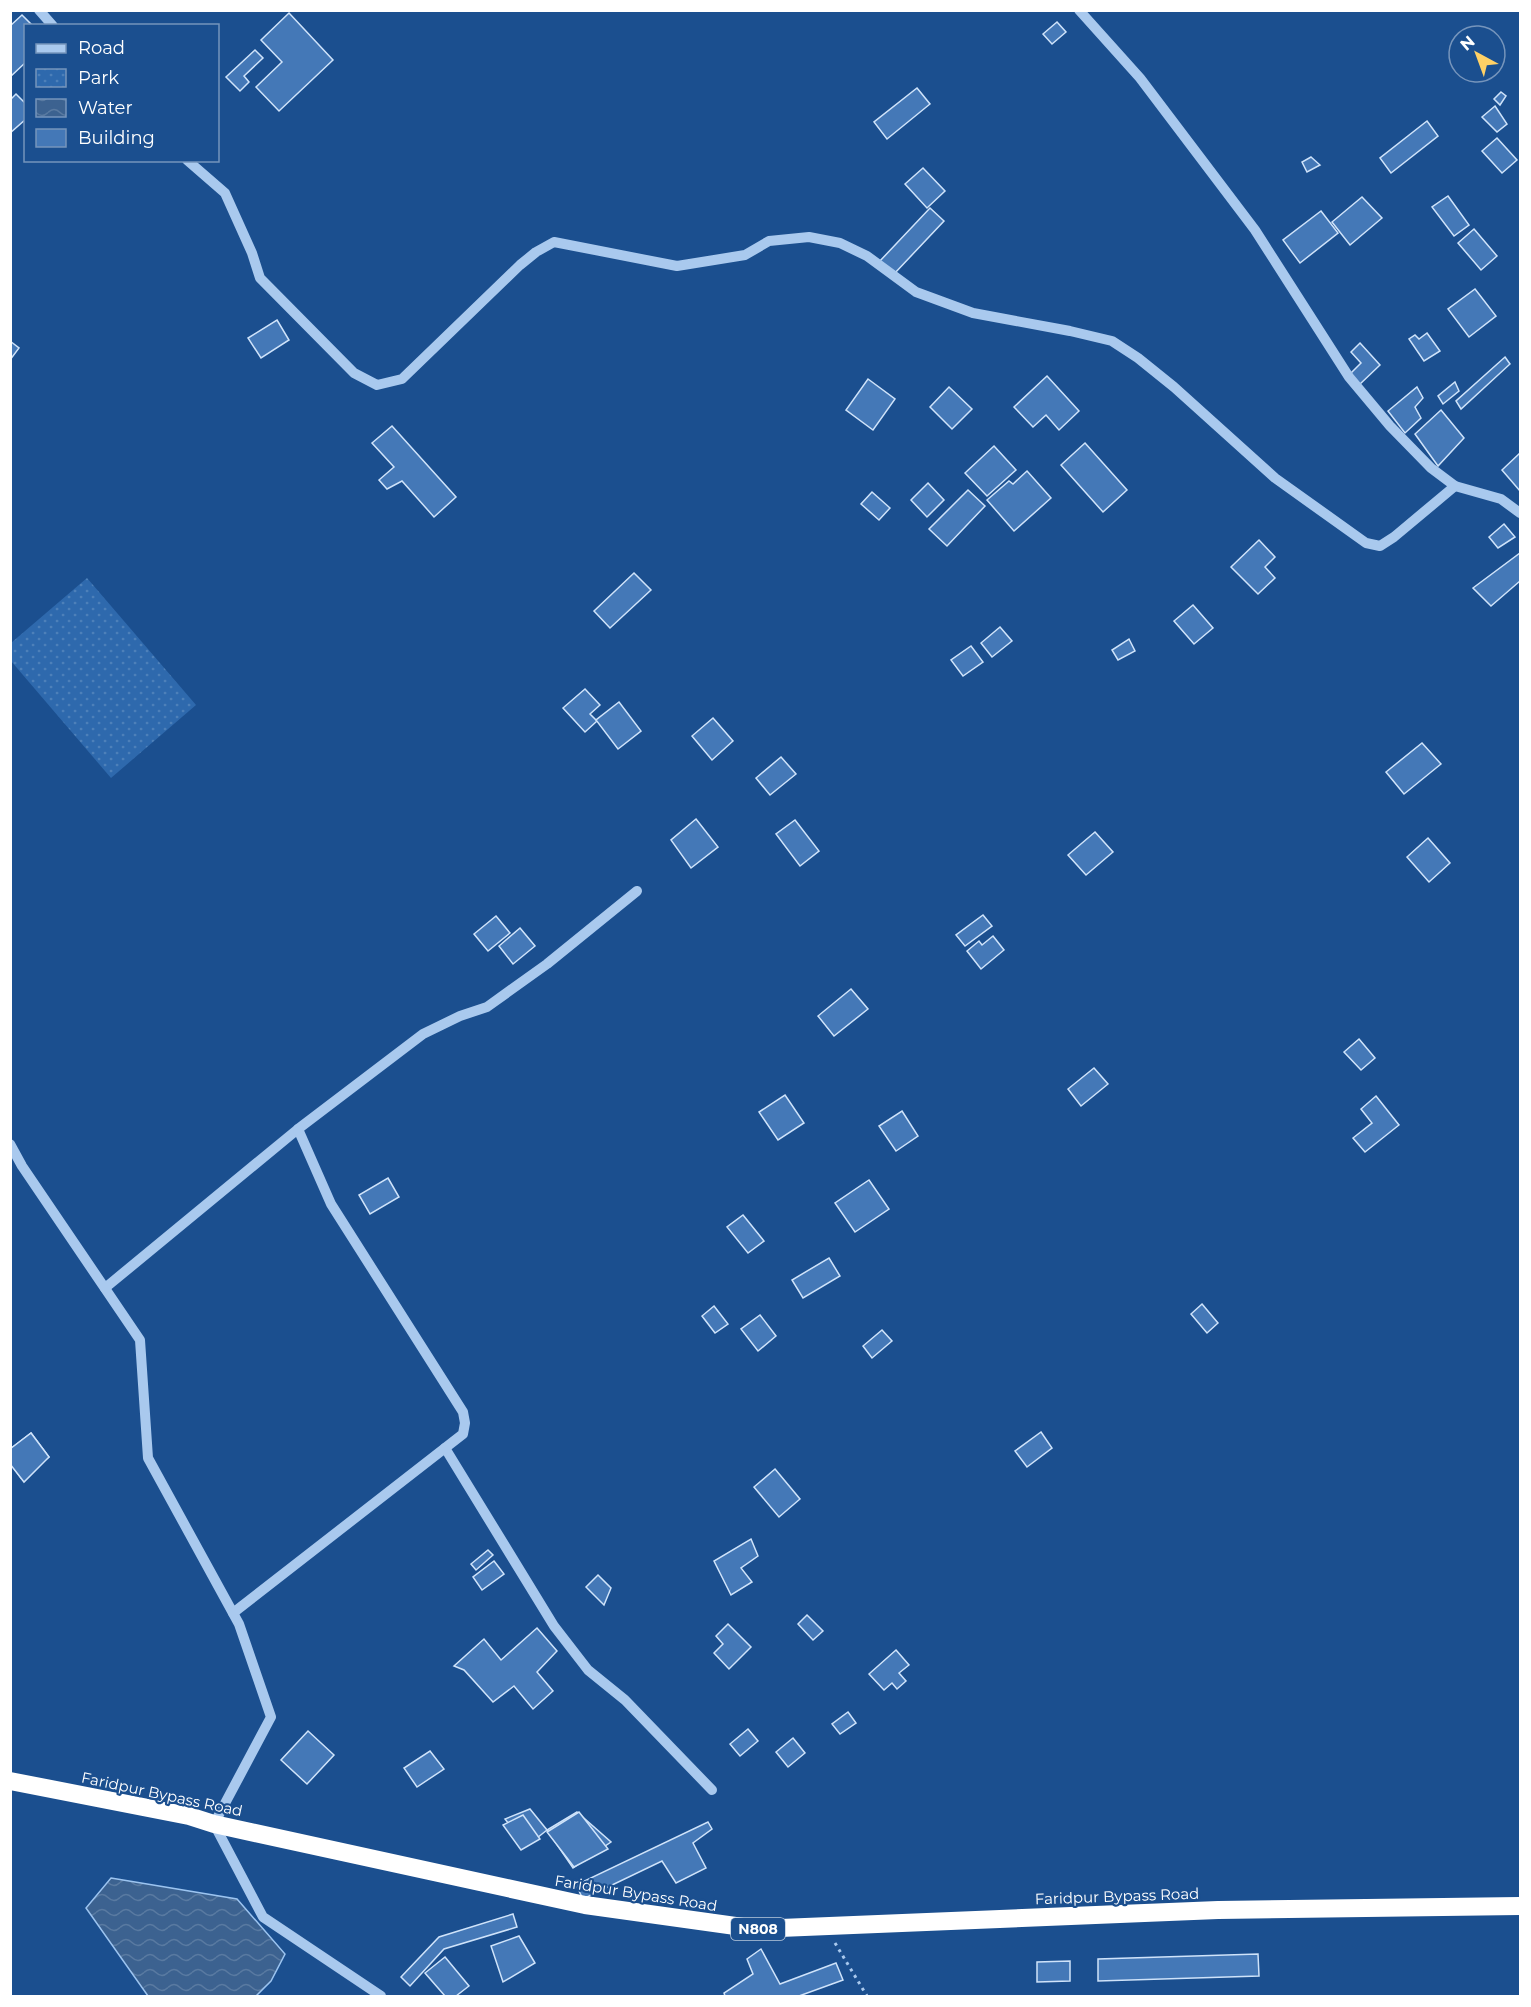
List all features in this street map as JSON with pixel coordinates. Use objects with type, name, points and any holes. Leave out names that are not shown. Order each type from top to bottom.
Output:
[{"type":"highway","name":"Faridpur Bypass Road","points":[[10,1781],[189,1816],[214,1824],[585,1905],[757,1929],[1218,1910],[1521,1906]]},
{"type":"street","points":[[39,10],[51,24]]},
{"type":"street","points":[[1078,10],[1140,78],[1255,230],[1349,377],[1398,435],[1431,468],[1455,486],[1501,499],[1521,513]]},
{"type":"street","points":[[189,162],[225,193],[252,253],[260,278],[354,373],[377,386],[402,379],[520,265],[536,252],[554,242],[677,266],[745,255],[769,241],[809,237],[840,243],[867,256],[916,292],[972,313],[1112,341],[1138,358],[1174,387],[1275,477],[1366,543],[1380,546],[1455,486]]},
{"type":"street","points":[[105,1288],[298,1129],[423,1034],[460,1016],[487,1007],[547,964],[637,891]]},
{"type":"street","points":[[233,1613],[463,1434],[465,1423],[463,1412],[331,1204],[298,1129]]},
{"type":"street","points":[[10,1144],[22,1166],[140,1340],[148,1458],[239,1624],[271,1717],[214,1824],[263,1917],[381,1996]]},
{"type":"street","points":[[445,1448],[554,1626],[588,1670],[625,1700],[712,1790]]},
{"type":"path","points":[[824,1926],[867,1996]]},
{"type":"green space","points":[[87,578],[196,705],[111,778],[11,661],[11,643]]},
{"type":"water","points":[[111,1878],[237,1899],[285,1954],[271,1981],[256,1996],[148,1996],[86,1908]]},
{"type":"building","points":[[289,13],[333,60],[279,111],[256,87],[282,62],[261,40]]},
{"type":"building","points":[[22,15],[31,24],[24,24],[24,64],[10,77],[10,26]]},
{"type":"building","points":[[1057,22],[1066,32],[1052,44],[1043,34]]},
{"type":"building","points":[[255,50],[263,58],[244,76],[249,82],[240,91],[226,77]]},
{"type":"building","points":[[917,88],[930,104],[887,139],[874,122]]},
{"type":"building","points":[[1501,92],[1506,96],[1500,105],[1494,99]]},
{"type":"building","points":[[16,94],[24,102],[24,121],[10,133],[10,100]]},
{"type":"building","points":[[1495,106],[1507,124],[1497,132],[1482,117]]},
{"type":"building","points":[[1427,121],[1438,136],[1391,173],[1380,158]]},
{"type":"building","points":[[1497,138],[1517,160],[1502,173],[1482,151]]},
{"type":"building","points":[[1311,157],[1320,165],[1307,172],[1302,162]]},
{"type":"building","points":[[923,168],[945,191],[927,208],[905,184]]},
{"type":"building","points":[[1448,196],[1469,225],[1454,236],[1432,207]]},
{"type":"building","points":[[1362,197],[1382,218],[1350,245],[1332,222]]},
{"type":"building","points":[[930,208],[944,221],[894,274],[879,262]]},
{"type":"building","points":[[1321,211],[1338,233],[1300,263],[1283,240]]},
{"type":"building","points":[[1474,229],[1497,256],[1481,270],[1458,243]]},
{"type":"building","points":[[1475,289],[1496,316],[1469,337],[1448,309]]},
{"type":"building","points":[[277,320],[289,340],[261,358],[248,338]]},
{"type":"building","points":[[1427,333],[1440,351],[1424,361],[1409,339],[1415,335],[1419,339]]},
{"type":"building","points":[[10,341],[19,348],[10,360]]},
{"type":"building","points":[[1360,343],[1380,365],[1359,385],[1349,375],[1361,363],[1351,352]]},
{"type":"building","points":[[1505,357],[1510,364],[1461,409],[1456,401]]},
{"type":"building","points":[[1047,376],[1079,411],[1059,430],[1046,415],[1033,427],[1014,407]]},
{"type":"building","points":[[868,379],[895,399],[873,430],[846,410]]},
{"type":"building","points":[[1455,382],[1459,391],[1443,404],[1438,396]]},
{"type":"building","points":[[949,387],[972,409],[952,429],[930,407]]},
{"type":"building","points":[[1417,387],[1423,398],[1415,407],[1421,418],[1405,433],[1388,411]]},
{"type":"building","points":[[1441,410],[1464,438],[1438,466],[1415,434]]},
{"type":"building","points":[[392,426],[456,497],[434,517],[402,481],[387,489],[379,480],[394,467],[372,443]]},
{"type":"building","points":[[1085,443],[1127,490],[1103,512],[1061,465]]},
{"type":"building","points":[[994,446],[1016,470],[987,496],[965,473]]},
{"type":"building","points":[[1520,453],[1520,491],[1502,470]]},
{"type":"building","points":[[1027,471],[1051,498],[1014,531],[987,500],[1009,481],[1013,484]]},
{"type":"building","points":[[928,483],[944,500],[927,517],[911,500]]},
{"type":"building","points":[[968,490],[985,506],[947,546],[929,529]]},
{"type":"building","points":[[872,492],[890,508],[879,520],[861,504]]},
{"type":"building","points":[[1504,524],[1515,537],[1498,548],[1489,537]]},
{"type":"building","points":[[1259,540],[1275,557],[1265,567],[1275,578],[1258,594],[1231,567]]},
{"type":"building","points":[[1520,553],[1520,581],[1491,606],[1473,588]]},
{"type":"building","points":[[634,573],[651,590],[610,628],[594,611]]},
{"type":"building","points":[[1193,605],[1213,628],[1194,644],[1174,621]]},
{"type":"building","points":[[1000,627],[1012,641],[992,657],[981,643]]},
{"type":"building","points":[[1129,639],[1135,651],[1118,660],[1112,650]]},
{"type":"building","points":[[971,646],[983,662],[963,676],[951,660]]},
{"type":"building","points":[[585,689],[600,705],[590,714],[597,721],[585,732],[563,708]]},
{"type":"building","points":[[619,702],[641,731],[618,749],[596,720]]},
{"type":"building","points":[[713,718],[733,741],[712,760],[692,736]]},
{"type":"building","points":[[1422,743],[1441,764],[1404,794],[1386,772]]},
{"type":"building","points":[[781,757],[796,774],[770,795],[756,778]]},
{"type":"building","points":[[696,819],[718,847],[691,868],[671,840]]},
{"type":"building","points":[[795,820],[819,851],[800,866],[776,834]]},
{"type":"building","points":[[1095,832],[1113,852],[1086,875],[1068,855]]},
{"type":"building","points":[[1428,838],[1450,863],[1429,882],[1407,857]]},
{"type":"building","points":[[983,915],[992,926],[965,946],[956,935]]},
{"type":"building","points":[[496,916],[510,933],[488,951],[474,934]]},
{"type":"building","points":[[520,928],[535,946],[513,964],[499,946]]},
{"type":"building","points":[[993,936],[1004,950],[981,969],[967,951],[979,941],[982,945]]},
{"type":"building","points":[[851,989],[868,1009],[834,1036],[818,1016]]},
{"type":"building","points":[[1359,1039],[1375,1058],[1361,1070],[1344,1052]]},
{"type":"building","points":[[1094,1068],[1108,1084],[1081,1106],[1068,1089]]},
{"type":"building","points":[[785,1095],[804,1123],[778,1140],[759,1112]]},
{"type":"building","points":[[1376,1096],[1399,1125],[1365,1152],[1353,1138],[1372,1123],[1361,1109]]},
{"type":"building","points":[[902,1111],[918,1136],[896,1151],[879,1126]]},
{"type":"building","points":[[388,1178],[399,1197],[370,1214],[359,1195]]},
{"type":"building","points":[[869,1180],[889,1209],[855,1232],[835,1203]]},
{"type":"building","points":[[743,1215],[764,1241],[748,1253],[727,1227]]},
{"type":"building","points":[[829,1258],[840,1276],[803,1298],[792,1280]]},
{"type":"building","points":[[1202,1304],[1218,1323],[1207,1333],[1191,1314]]},
{"type":"building","points":[[714,1306],[728,1324],[715,1333],[702,1316]]},
{"type":"building","points":[[760,1315],[776,1336],[758,1351],[741,1329]]},
{"type":"building","points":[[882,1330],[892,1341],[872,1358],[863,1346]]},
{"type":"building","points":[[1041,1432],[1052,1448],[1027,1467],[1015,1451]]},
{"type":"building","points":[[31,1433],[49,1457],[21,1478],[10,1463],[10,1449]]},
{"type":"building","points":[[31,1433],[49,1457],[24,1482],[10,1464],[10,1449]]},
{"type":"building","points":[[775,1469],[800,1499],[779,1517],[754,1487]]},
{"type":"building","points":[[751,1539],[758,1556],[741,1568],[752,1582],[731,1595],[714,1561]]},
{"type":"building","points":[[488,1550],[493,1555],[476,1570],[471,1564]]},
{"type":"building","points":[[494,1561],[504,1574],[482,1590],[473,1577]]},
{"type":"building","points":[[598,1575],[611,1588],[604,1605],[586,1587]]},
{"type":"building","points":[[807,1615],[823,1631],[813,1640],[798,1624]]},
{"type":"building","points":[[728,1624],[751,1647],[729,1669],[714,1653],[723,1644],[716,1636]]},
{"type":"building","points":[[537,1628],[557,1651],[537,1672],[553,1691],[533,1709],[514,1686],[493,1702],[464,1670],[454,1666],[484,1639],[501,1660]]},
{"type":"building","points":[[896,1650],[909,1665],[899,1673],[906,1681],[897,1689],[892,1683],[884,1690],[869,1674]]},
{"type":"building","points":[[848,1712],[856,1723],[840,1734],[832,1724]]},
{"type":"building","points":[[748,1729],[758,1741],[740,1756],[730,1744]]},
{"type":"building","points":[[308,1731],[334,1755],[307,1784],[281,1760]]},
{"type":"building","points":[[793,1738],[805,1753],[788,1767],[776,1752]]},
{"type":"building","points":[[430,1751],[444,1769],[417,1787],[404,1768]]},
{"type":"building","points":[[530,1809],[547,1830],[527,1846],[505,1819]]},
{"type":"building","points":[[577,1812],[611,1842],[573,1868],[547,1830]]},
{"type":"building","points":[[579,1812],[608,1849],[574,1867],[547,1832]]},
{"type":"building","points":[[523,1815],[540,1839],[521,1850],[503,1825]]},
{"type":"building","points":[[708,1822],[712,1829],[693,1843],[706,1868],[676,1883],[662,1861],[583,1899],[576,1885]]},
{"type":"building","points":[[513,1914],[517,1927],[444,1949],[410,1986],[401,1977],[439,1937]]},
{"type":"building","points":[[519,1936],[535,1963],[503,1982],[491,1946]]},
{"type":"building","points":[[761,1949],[780,1984],[836,1963],[843,1980],[799,1996],[725,1996],[724,1993],[753,1974],[747,1959]]},
{"type":"building","points":[[1258,1954],[1259,1976],[1098,1981],[1098,1959]]},
{"type":"building","points":[[445,1957],[469,1986],[456,1996],[445,1996],[425,1973]]},
{"type":"building","points":[[1070,1961],[1070,1981],[1037,1982],[1037,1962]]}]
